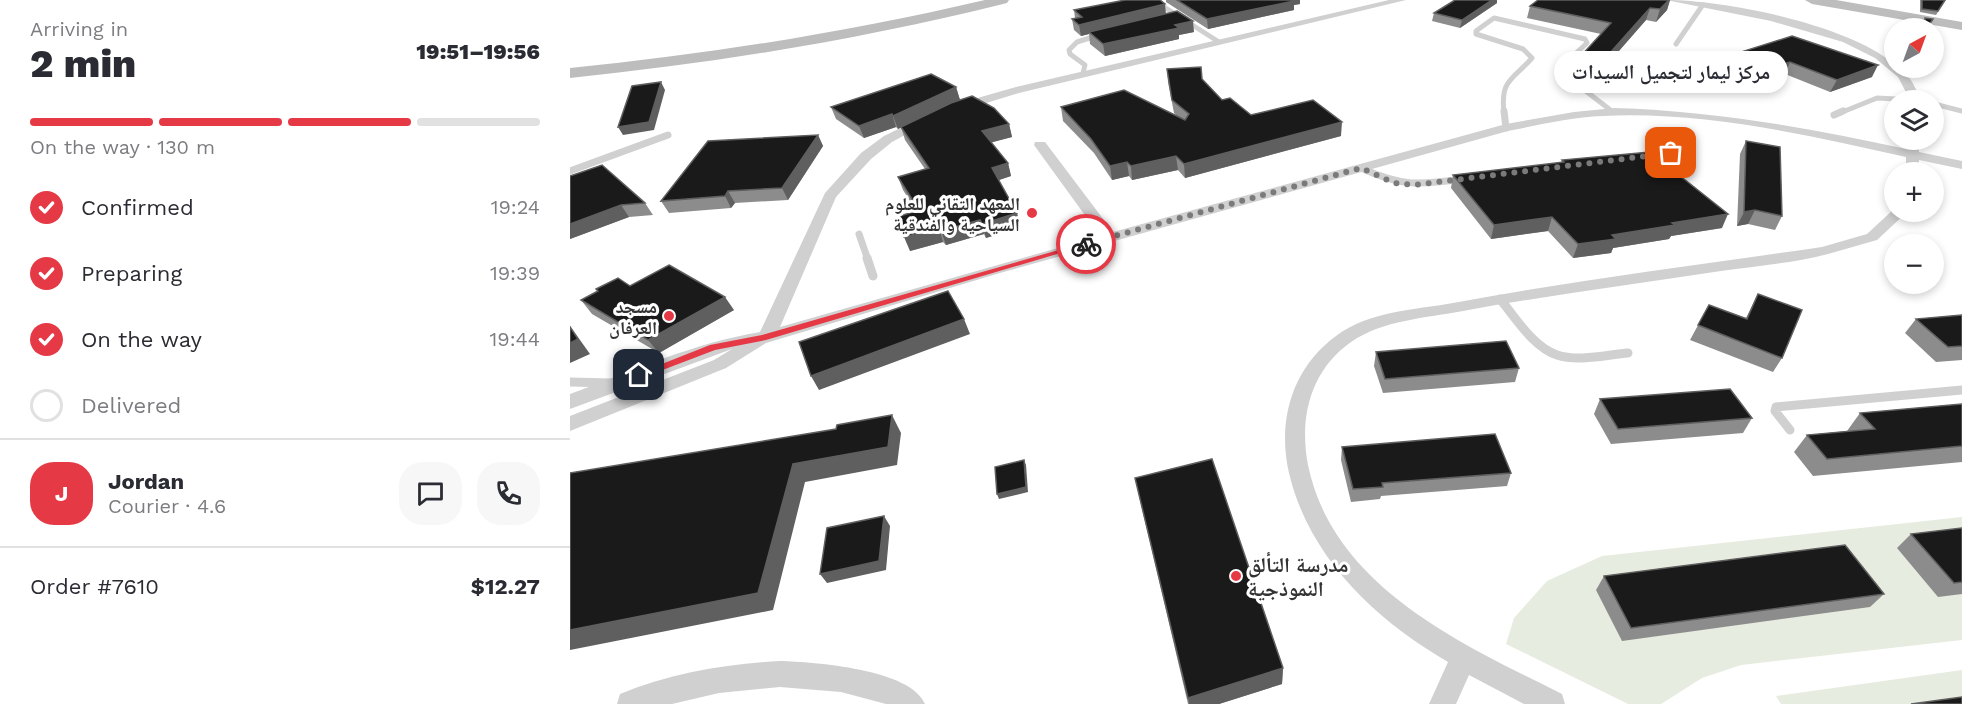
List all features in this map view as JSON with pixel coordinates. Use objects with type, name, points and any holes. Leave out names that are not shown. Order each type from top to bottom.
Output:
[{"type":"main road","points":[[570,73],[793,44],[1002,0]]},
{"type":"main road","points":[[1812,0],[1962,24]]},
{"type":"main road","points":[[1833,0],[1962,24]]},
{"type":"street","points":[[570,424],[720,364],[764,337],[831,196],[847,175],[888,139],[941,114],[1016,90],[1401,0]]},
{"type":"street","points":[[1671,0],[1795,23],[1853,43],[1882,57],[1901,73],[1912,90]]},
{"type":"street","points":[[570,402],[713,347],[764,337],[1506,128],[1558,118],[1612,112],[1713,119],[1761,132],[1904,162]]},
{"type":"street","points":[[1040,146],[1109,238]]},
{"type":"street","points":[[1944,165],[1962,165]]},
{"type":"street","points":[[1944,170],[1962,174]]},
{"type":"street","points":[[1552,704],[1464,658],[1415,627],[1371,592],[1336,555],[1314,516],[1297,471],[1294,429],[1299,399],[1311,372],[1332,347],[1346,336],[1369,325],[1394,318],[1500,299],[1823,251],[1872,237],[1889,222]]},
{"type":"street","points":[[1442,704],[1464,658]]},
{"type":"street","points":[[630,704],[662,693],[729,677],[792,673],[850,679],[902,696],[912,704]]},
{"type":"lane","points":[[1161,5],[1219,42]]},
{"type":"lane","points":[[1676,44],[1702,6]]},
{"type":"lane","points":[[1168,18],[1179,16]]},
{"type":"lane","points":[[1506,128],[1503,87],[1508,79],[1532,58],[1523,49],[1476,34],[1476,31],[1494,18],[1586,39],[1587,43],[1561,67],[1560,72],[1612,112]]},
{"type":"lane","points":[[1083,74],[1085,65],[1070,54],[1070,50],[1077,42],[1104,33]]},
{"type":"lane","points":[[1834,115],[1877,98],[1884,98]]},
{"type":"lane","points":[[1944,106],[1962,111]]},
{"type":"lane","points":[[570,171],[668,135]]},
{"type":"lane","points":[[1634,157],[1679,152]]},
{"type":"lane","points":[[1361,168],[1385,180],[1404,185],[1472,178]]},
{"type":"lane","points":[[859,234],[873,276]]},
{"type":"lane","points":[[1500,299],[1540,344],[1551,352],[1567,356],[1628,353]]},
{"type":"lane","points":[[570,382],[579,380],[620,383]]},
{"type":"lane","points":[[1790,430],[1775,411],[1776,407],[1962,390]]},
{"type":"shaded area","points":[[1962,517],[1962,640],[1741,665],[1702,678],[1661,704],[1628,704],[1506,644],[1514,618],[1547,581],[1602,556]]},
{"type":"shaded area","points":[[1962,670],[1962,704],[1781,704],[1776,696]]},
{"type":"building","points":[[1125,0],[1160,0],[1165,4],[1079,25],[1072,19],[1082,17],[1074,10]]},
{"type":"building","points":[[1177,0],[1293,0],[1294,1],[1207,19]]},
{"type":"building","points":[[1455,0],[1492,0],[1462,20],[1434,13]]},
{"type":"building","points":[[1538,0],[1669,0],[1660,9],[1650,8],[1601,63],[1579,58],[1611,23],[1530,6]]},
{"type":"building","points":[[1922,0],[1945,0],[1938,11],[1922,9]]},
{"type":"building","points":[[1177,11],[1193,21],[1175,25],[1179,28],[1103,44],[1089,32]]},
{"type":"building","points":[[1792,36],[1878,65],[1837,80],[1790,62],[1734,79],[1700,65]]},
{"type":"building","points":[[1201,67],[1202,79],[1222,100],[1230,98],[1251,115],[1313,100],[1342,122],[1184,164],[1176,156],[1131,166],[1127,162],[1110,166],[1091,139],[1061,107],[1124,90],[1185,120],[1189,114],[1172,100],[1167,69]]},
{"type":"building","points":[[931,74],[956,87],[893,116],[892,114],[859,126],[831,107]]},
{"type":"building","points":[[661,82],[649,122],[618,127],[632,86]]},
{"type":"building","points":[[972,96],[994,108],[1009,124],[982,131],[1008,163],[992,168],[1017,213],[982,224],[980,220],[941,231],[939,228],[904,237],[897,217],[919,210],[898,177],[929,168],[901,127],[951,103]]},
{"type":"building","points":[[818,135],[782,188],[728,191],[725,196],[661,201],[708,141]]},
{"type":"building","points":[[1746,141],[1780,147],[1782,216],[1755,210],[1744,212]]},
{"type":"building","points":[[1650,152],[1728,214],[1612,235],[1616,239],[1578,244],[1552,217],[1494,225],[1453,175],[1564,162],[1562,160]]},
{"type":"building","points":[[602,165],[645,203],[621,205],[570,224],[570,176]]},
{"type":"building","points":[[669,265],[725,297],[648,340],[581,300],[618,278],[630,286]]},
{"type":"building","points":[[948,291],[964,319],[811,376],[799,342]]},
{"type":"building","points":[[1758,294],[1802,310],[1782,358],[1698,325],[1709,305],[1747,319]]},
{"type":"building","points":[[1962,315],[1962,346],[1948,347],[1916,319]]},
{"type":"building","points":[[570,327],[578,339],[570,343]]},
{"type":"building","points":[[1506,341],[1519,368],[1385,379],[1376,352]]},
{"type":"building","points":[[1730,389],[1752,418],[1618,429],[1600,399]]},
{"type":"building","points":[[1962,404],[1962,446],[1827,459],[1807,435],[1875,429],[1860,413]]},
{"type":"building","points":[[892,415],[888,447],[793,464],[758,593],[570,630],[570,473],[836,429],[837,425]]},
{"type":"building","points":[[1495,434],[1511,473],[1382,483],[1383,487],[1353,489],[1342,447]]},
{"type":"building","points":[[1212,459],[1283,668],[1188,698],[1135,478]]},
{"type":"building","points":[[1024,460],[1026,487],[997,494],[995,467]]},
{"type":"building","points":[[884,516],[879,561],[820,574],[827,528]]},
{"type":"building","points":[[1962,528],[1962,582],[1954,583],[1911,534]]},
{"type":"building","points":[[1845,545],[1884,594],[1631,628],[1604,576]]},
{"type":"building","points":[[1962,697],[1962,704],[1911,704]]},
{"type":"way so far","points":[[1086,244],[1361,168],[1394,183],[1414,185],[1671,153]]},
{"type":"place","name":"مركز ليمار لتجميل السيدات","points":[[1671,153]]},
{"type":"place","name":"المعهد التقاني للعلوم السياحية والفندقية","points":[[1032,213]]},
{"type":"place","name":"مسجد العرفان","points":[[669,316]]},
{"type":"place","name":"مدرسة التألق النموذجية","points":[[1236,576]]},
{"type":"route","points":[[639,375],[713,347],[762,338],[1086,244]]}]
